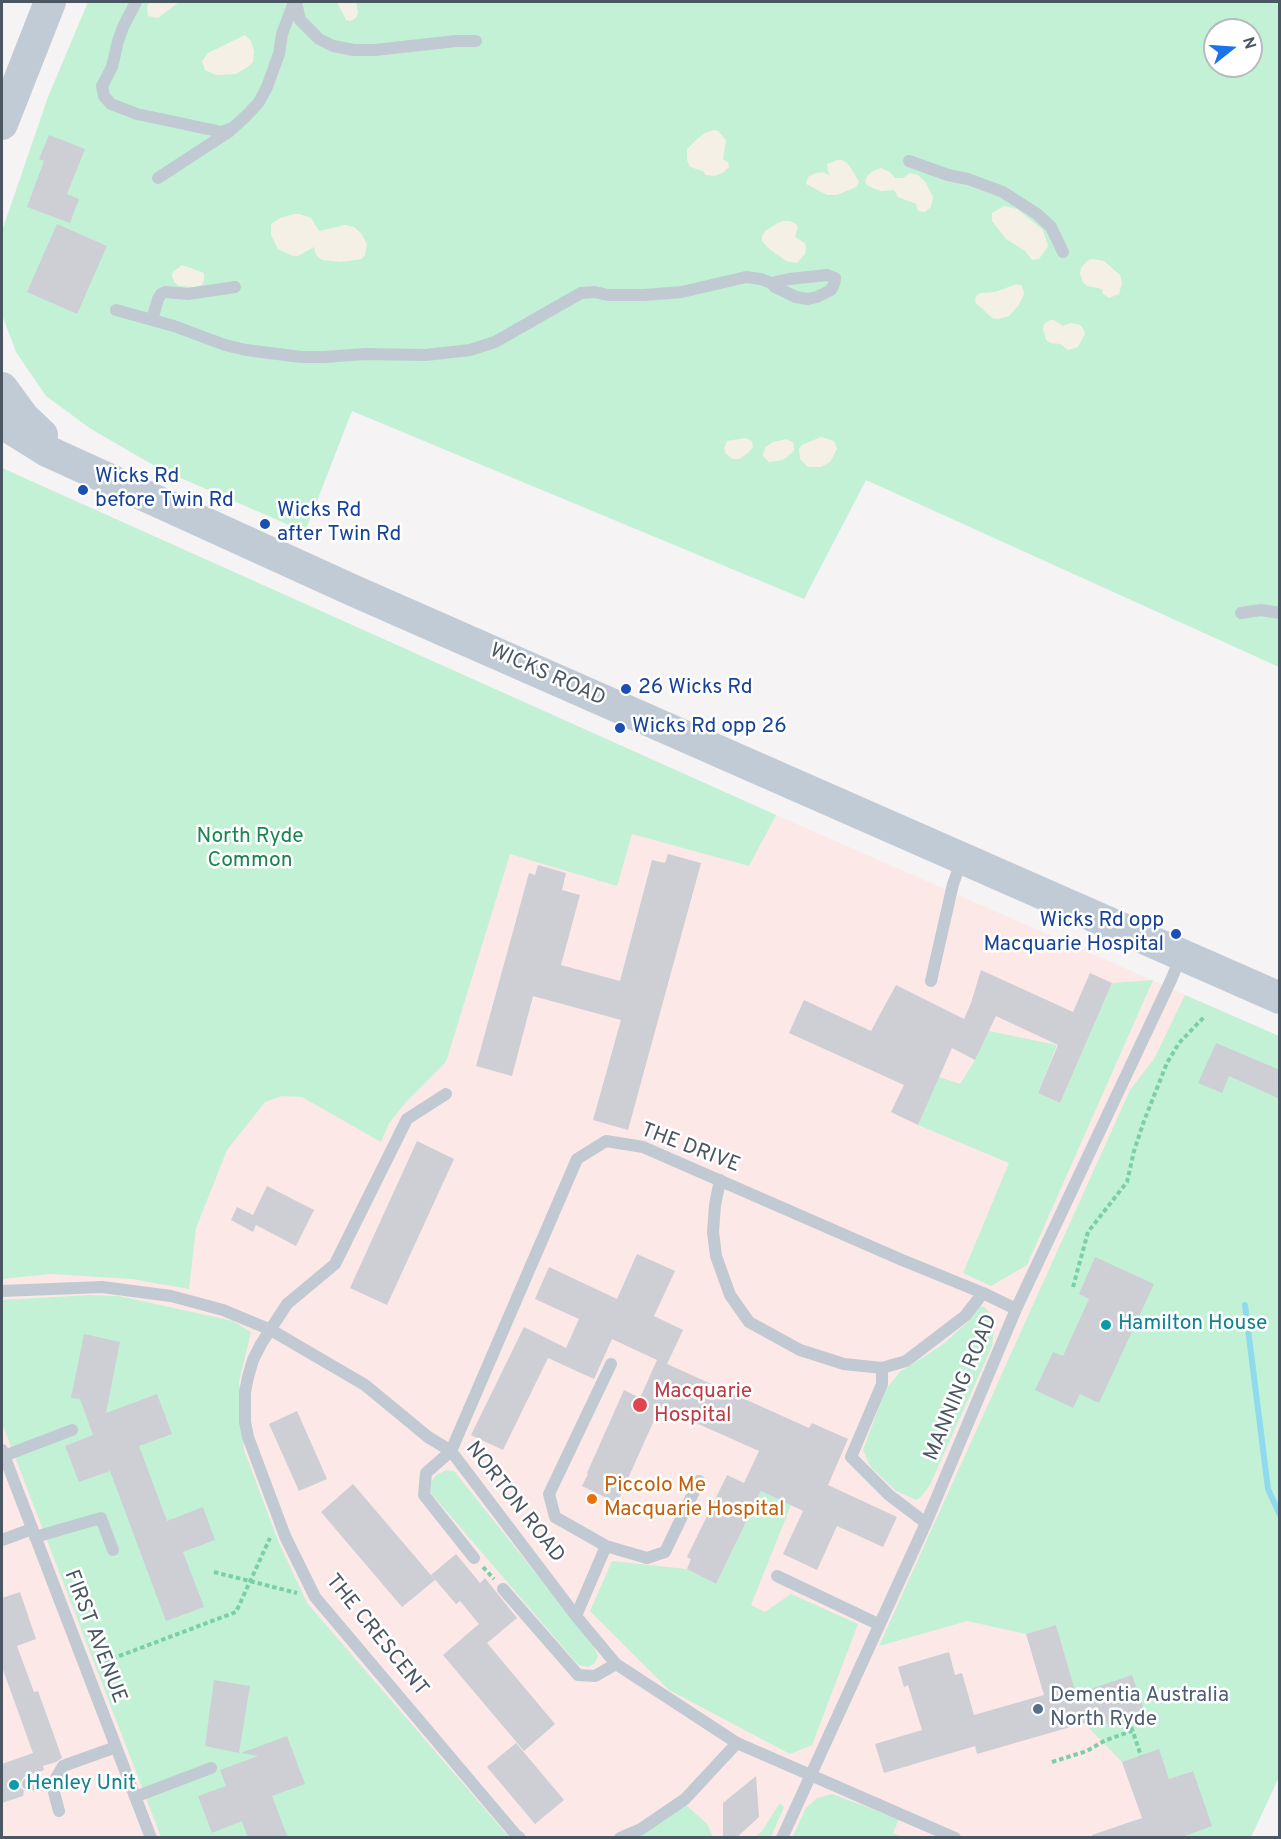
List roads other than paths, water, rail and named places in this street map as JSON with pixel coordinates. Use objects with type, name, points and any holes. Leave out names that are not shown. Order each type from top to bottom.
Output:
[{"type":"main road","points":[[32,2],[36,35]]},
{"type":"main road","points":[[2,124],[50,2]]},
{"type":"main road","points":[[2,388],[24,418],[61,457]]},
{"type":"main road","name":"WICKS ROAD","points":[[2,423],[61,457],[352,590],[1280,998]]},
{"type":"main road","name":"WICKS ROAD","points":[[2,439],[61,457]]},
{"type":"lane","points":[[136,2],[123,27],[112,67],[102,86],[104,96],[111,104],[154,118],[222,132],[233,128]]},
{"type":"lane","points":[[158,178],[233,128],[259,102],[279,54],[282,34],[295,2]]},
{"type":"lane","points":[[295,2],[300,20],[319,39],[333,46],[354,50],[375,50],[476,41]]},
{"type":"lane","points":[[909,161],[1003,192],[1037,214],[1051,227],[1063,252]]},
{"type":"lane","points":[[116,310],[174,326],[225,345],[301,357],[365,354],[426,355],[470,350],[495,342],[581,293],[644,295],[682,292],[746,277],[771,283]]},
{"type":"lane","points":[[152,320],[158,299],[165,292],[188,294],[236,287]]},
{"type":"lane","points":[[1241,613],[1262,610],[1280,613]]},
{"type":"lane","points":[[931,981],[952,884],[962,859]]},
{"type":"lane","name":"MANNING ROAD","points":[[782,1838],[926,1523],[1016,1309],[1181,955]]},
{"type":"lane","name":"THE CRESCENT","points":[[446,1094],[407,1119],[335,1264],[287,1304],[253,1360],[244,1407],[248,1437],[285,1536],[315,1597],[520,1838]]},
{"type":"lane","name":"THE DRIVE","points":[[451,1451],[578,1159],[606,1141],[643,1147],[1016,1309]]},
{"type":"lane","points":[[720,1180],[713,1232],[716,1256],[730,1295],[749,1322],[800,1350],[844,1364],[882,1368],[906,1361],[965,1316],[983,1293]]},
{"type":"lane","name":"NORTON ROAD","points":[[2,1291],[102,1287],[171,1296],[223,1310],[271,1330],[364,1385],[428,1437],[451,1451],[576,1616],[616,1664],[736,1743],[956,1838]]},
{"type":"lane","points":[[611,1364],[549,1494],[555,1517],[606,1546],[647,1558],[665,1552],[699,1481]]},
{"type":"lane","points":[[882,1368],[882,1384],[851,1457],[889,1495],[926,1523]]},
{"type":"lane","points":[[3,1453],[72,1430]]},
{"type":"lane","points":[[451,1451],[426,1473],[424,1495],[474,1558]]},
{"type":"lane","name":"FIRST AVENUE","points":[[3,1453],[151,1838]]},
{"type":"lane","points":[[2,1539],[101,1518],[113,1550]]},
{"type":"lane","points":[[576,1616],[606,1546]]},
{"type":"lane","points":[[777,1576],[878,1624]]},
{"type":"lane","points":[[503,1589],[578,1675],[594,1676],[616,1664]]},
{"type":"lane","points":[[620,1838],[641,1829],[685,1799],[736,1743]]},
{"type":"lane","points":[[59,1811],[52,1785],[63,1766],[116,1747]]},
{"type":"lane","points":[[135,1797],[211,1768]]},
{"type":"lane","points":[[28,1784],[52,1785]]},
{"type":"waterway","points":[[1245,1305],[1268,1489],[1280,1515]]},
{"type":"place","name":"Wicks Rd before Twin Rd","points":[[83,490]]},
{"type":"place","name":"Wicks Rd after Twin Rd","points":[[265,524]]},
{"type":"place","name":"26 Wicks Rd","points":[[626,689]]},
{"type":"place","name":"Wicks Rd opp 26","points":[[620,728]]},
{"type":"place","name":"Wicks Rd opp Macquarie Hospital","points":[[1176,934]]},
{"type":"place","name":"Hamilton House","points":[[1106,1325]]},
{"type":"place","name":"Macquarie Hospital","points":[[640,1405]]},
{"type":"place","name":"Piccolo Me Macquarie Hospital","points":[[592,1499]]},
{"type":"place","name":"Dementia Australia North Ryde","points":[[1038,1709]]},
{"type":"place","name":"Henley Unit","points":[[14,1785]]},
{"type":"park label","name":"North Ryde Common","points":[[250,850]]}]
